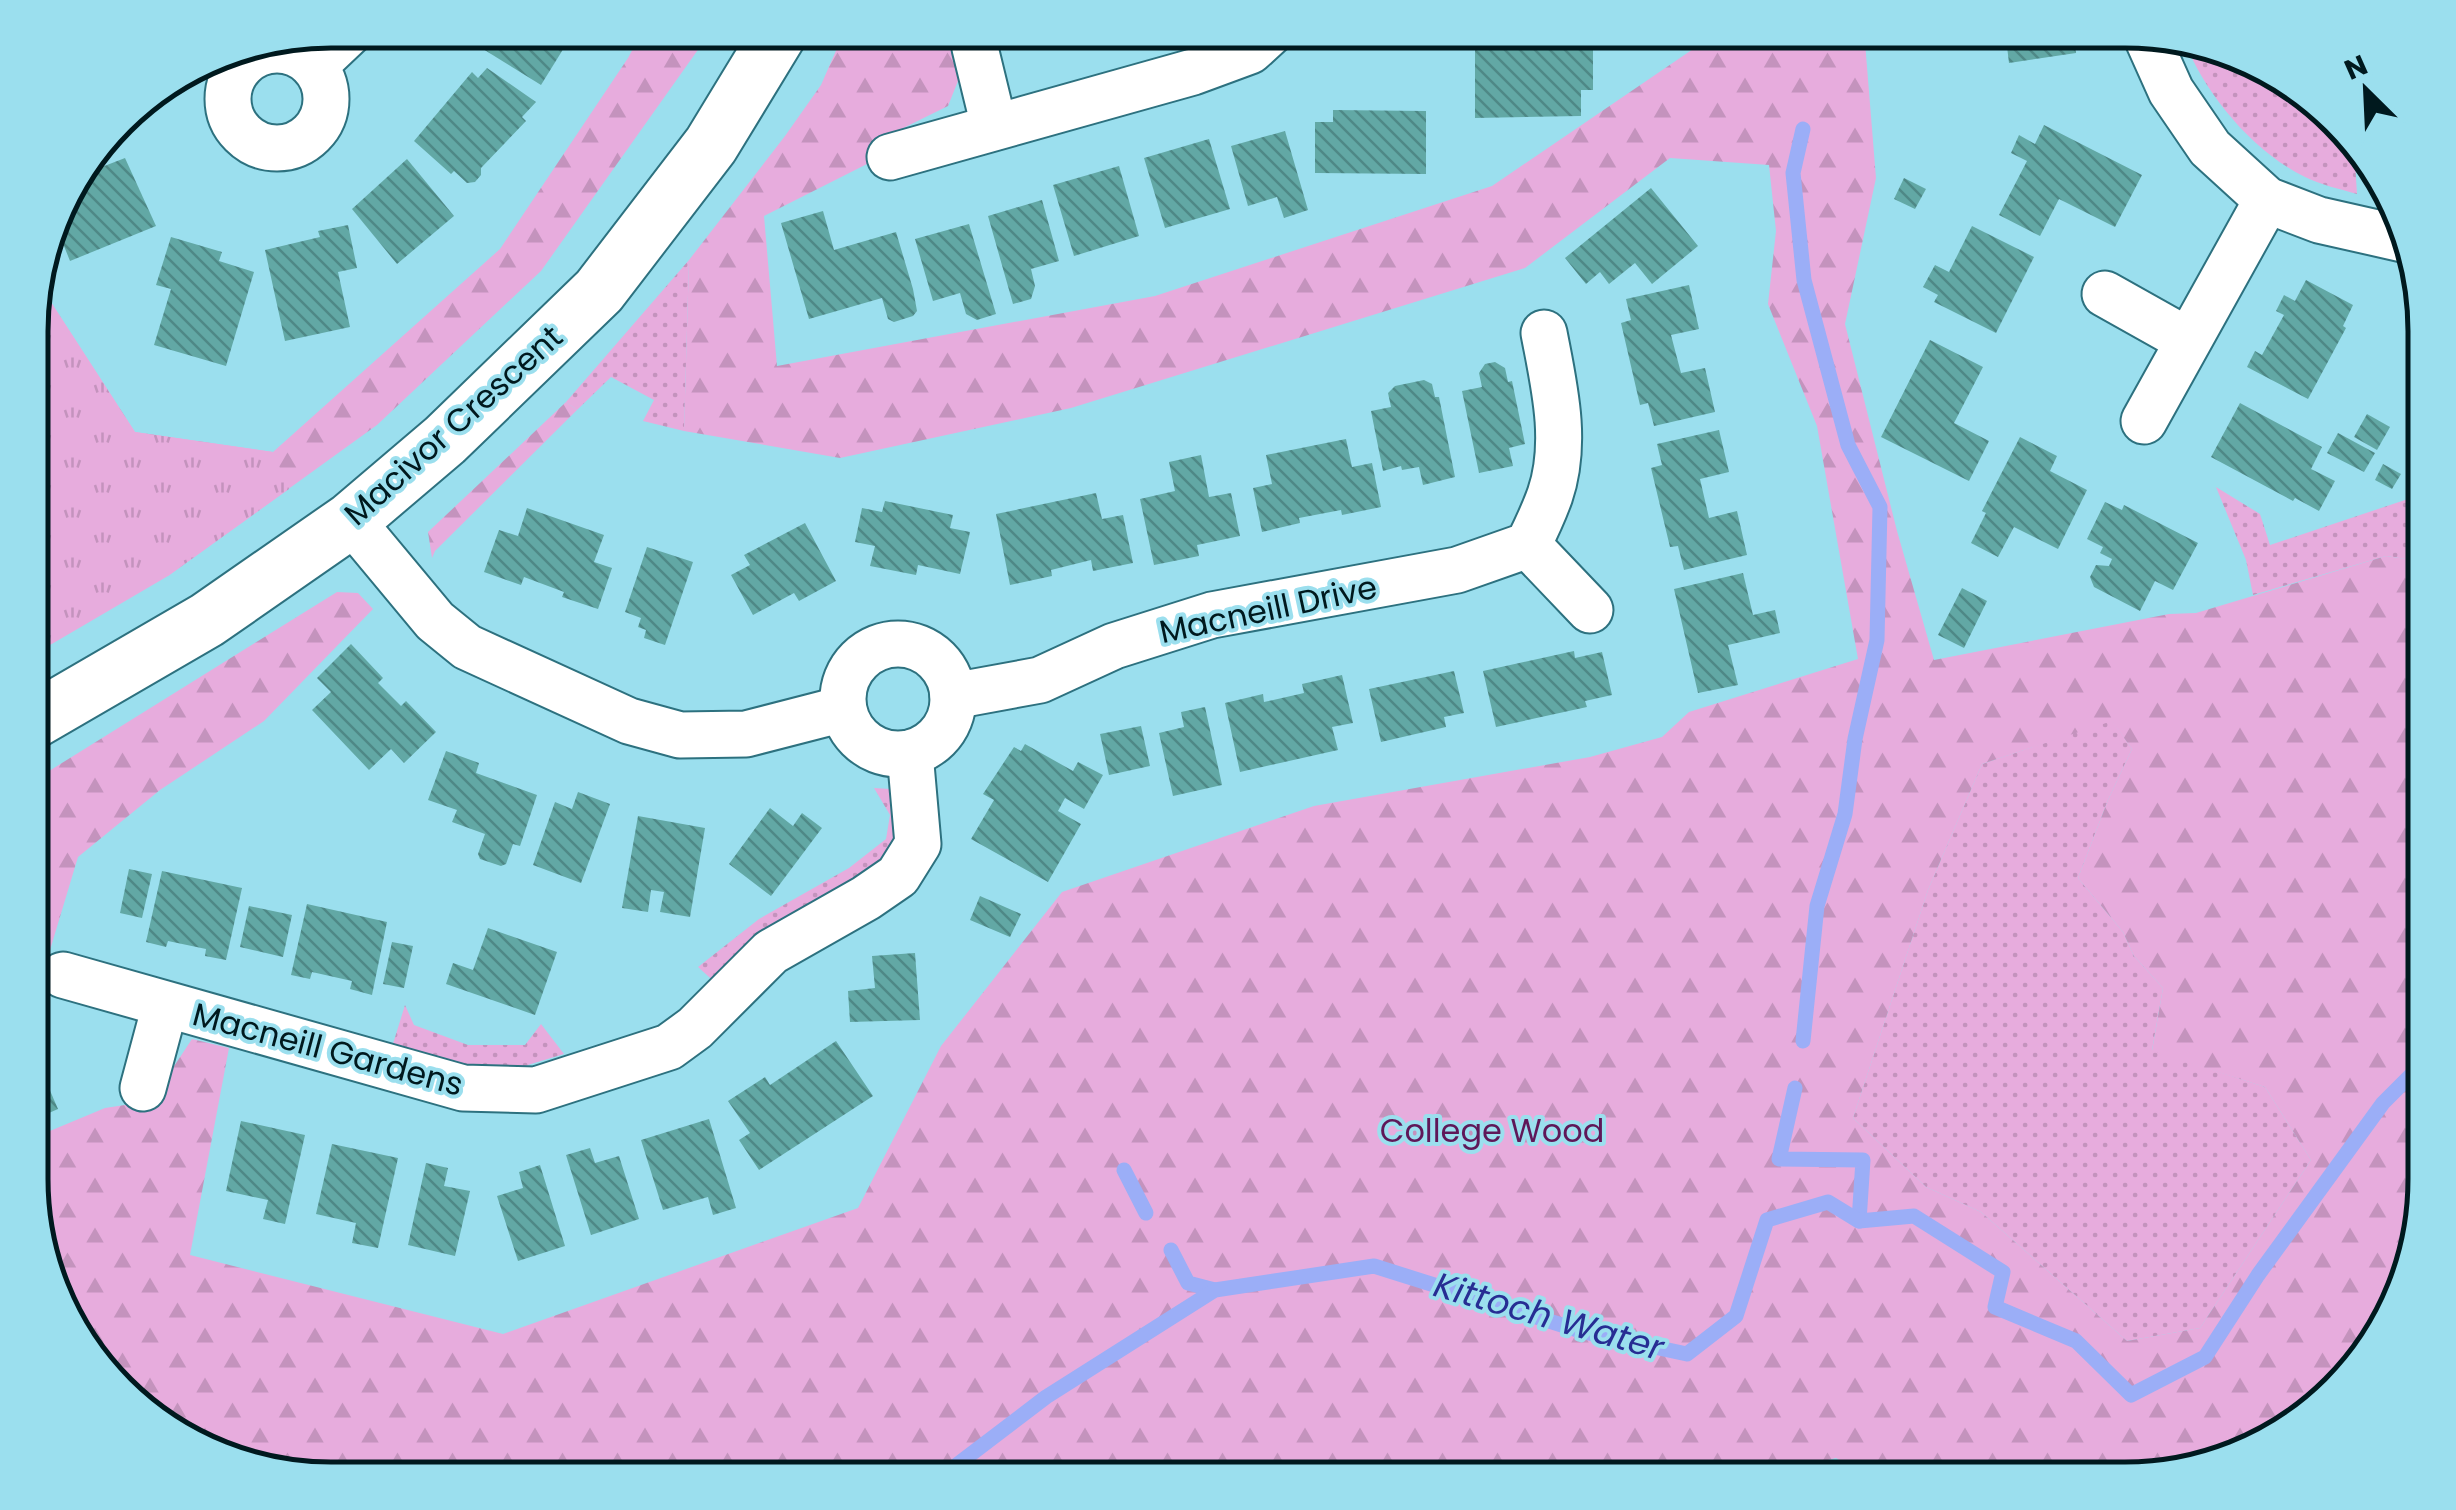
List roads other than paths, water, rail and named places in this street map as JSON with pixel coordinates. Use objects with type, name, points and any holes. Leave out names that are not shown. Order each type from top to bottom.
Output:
[{"type":"street","points":[[314,66],[334,47]]},
{"type":"street","name":"Macivor Crescent","points":[[47,712],[207,620],[350,520],[445,440],[598,292],[711,145],[772,47]]},
{"type":"street","points":[[890,158],[1193,72],[1253,47]]},
{"type":"street","points":[[975,48],[994,126]]},
{"type":"street","points":[[2153,49],[2172,91],[2210,148],[2267,200],[2319,220],[2392,235]]},
{"type":"street","points":[[2144,421],[2267,200]]},
{"type":"street","points":[[2105,294],[2187,340]]},
{"type":"street","points":[[1544,332],[1558,409],[1558,444],[1552,492],[1528,546],[1590,610]]},
{"type":"street","points":[[350,520],[436,621],[467,647],[629,720],[680,734],[746,734],[843,710]]},
{"type":"street","name":"Macneill Drive","points":[[953,696],[1040,680],[1114,646],[1212,616],[1457,570],[1528,546]]},
{"type":"street","points":[[904,644],[928,652],[946,672],[953,696],[951,715],[942,732],[928,745],[910,753],[888,754],[867,745],[851,729],[843,710],[844,684],[857,661],[878,646],[904,644]]},
{"type":"street","name":"Macneill Gardens","points":[[62,975],[464,1088],[536,1090],[669,1047],[695,1028],[770,952],[898,876],[918,844],[910,753]]},
{"type":"street","name":"Macneill Gardens","points":[[143,1088],[165,1006]]},
{"type":"waterway","points":[[1803,129],[1793,173],[1804,280],[1848,445],[1880,507],[1877,640],[1855,739],[1845,814],[1817,906],[1803,1041]]},
{"type":"waterway","name":"Kittoch Water","points":[[961,1462],[1046,1397],[1215,1290],[1374,1266],[1584,1332],[1687,1354],[1736,1316],[1767,1220],[1828,1202],[1859,1221],[1914,1216],[2003,1272],[1995,1307],[2076,1341],[2131,1395],[2205,1357],[2258,1275],[2383,1103],[2408,1078]]},
{"type":"waterway","points":[[1795,1088],[1779,1159],[1863,1160],[1859,1221]]},
{"type":"waterway","points":[[1124,1170],[1146,1213]]},
{"type":"waterway","points":[[1171,1250],[1188,1283],[1215,1290]]},
{"type":"park label","name":"College Wood","points":[[1492,1130]]}]
